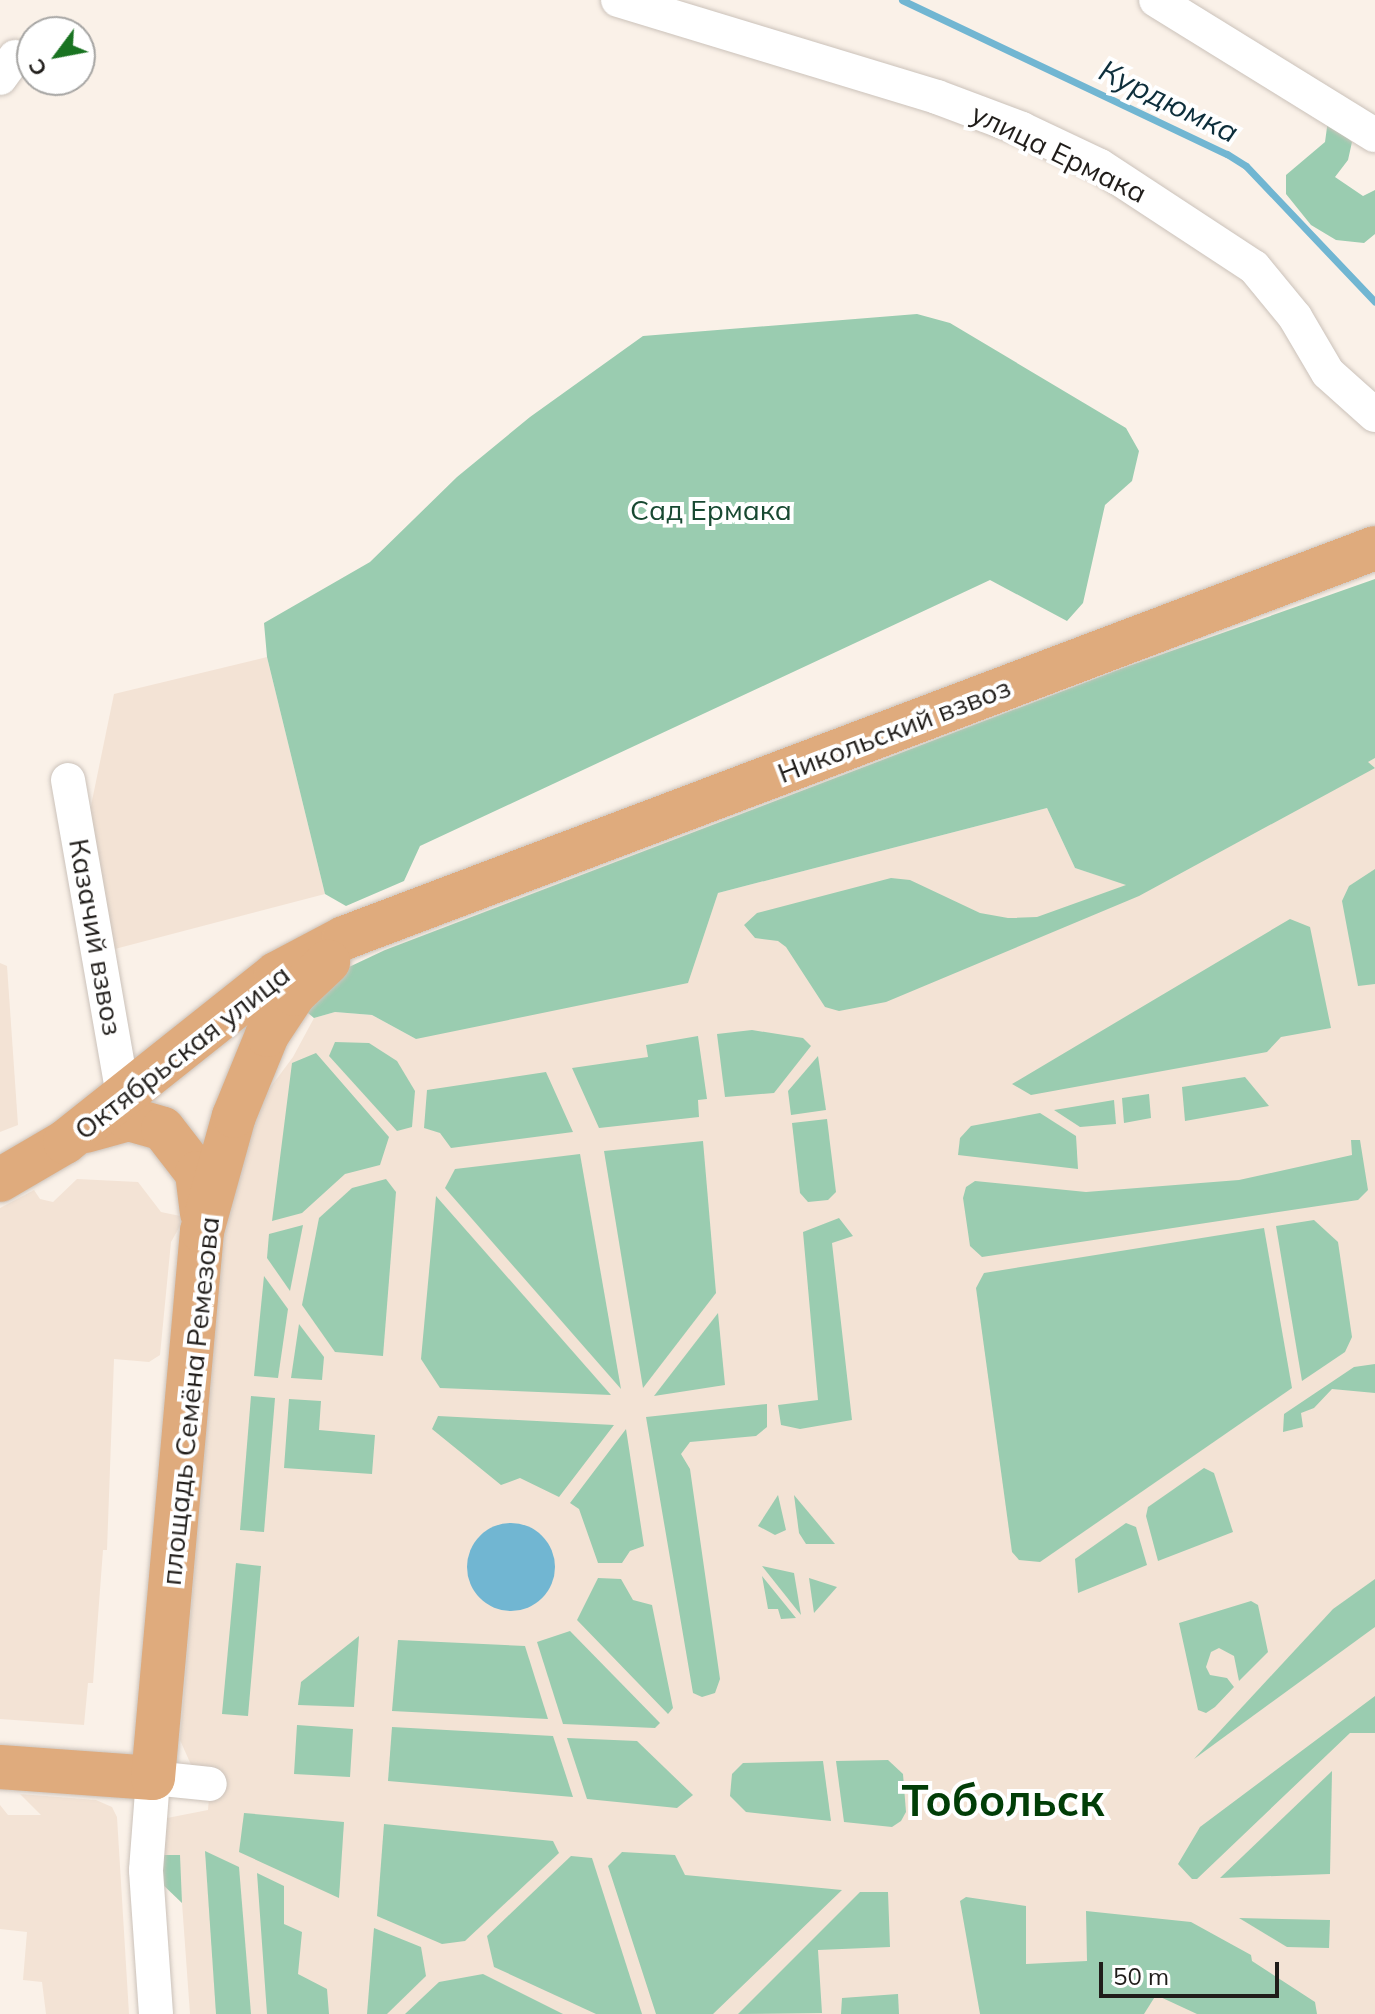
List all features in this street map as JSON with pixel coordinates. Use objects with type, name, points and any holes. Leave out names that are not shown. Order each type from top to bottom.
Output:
[{"type":"main road","name":"Никольский взвоз","points":[[413,911],[1375,548]]},
{"type":"main road","name":"Октябрьская улица","points":[[0,1180],[65,1142],[276,974],[413,911]]},
{"type":"main road","name":"площадь Семёна Ремезова","points":[[153,1778],[202,1231],[234,1116],[284,1008],[332,959],[413,911]]},
{"type":"main road","points":[[65,1142],[115,1120],[147,1121],[163,1129],[197,1173],[202,1231]]},
{"type":"main road","points":[[0,1767],[153,1778]]},
{"type":"street","name":"улица Ермака","points":[[618,0],[937,97],[1022,129],[1100,166],[1254,267],[1289,308],[1328,373],[1375,415]]},
{"type":"street","points":[[1174,4],[1375,135]]},
{"type":"street","name":"Казачий взвоз","points":[[68,780],[123,1095]]},
{"type":"street","points":[[156,2014],[146,1870],[153,1778],[210,1784]]},
{"type":"shaded area","points":[[267,657],[325,894],[111,950],[86,830],[114,694]]},
{"type":"shaded area","points":[[1375,758],[1375,2014],[190,2014],[182,1903],[158,1880],[162,1819],[208,1810],[211,1771],[192,1767],[180,1740],[224,1215],[252,1112],[293,1057],[314,1018],[335,1012],[372,1015],[416,1039],[718,893],[1047,808],[1075,868],[1128,885]]},
{"type":"shaded area","points":[[0,963],[7,966],[18,1125],[0,1132]]},
{"type":"shaded area","points":[[77,1179],[138,1182],[161,1212],[185,1217],[171,1242],[160,1355],[149,1362],[114,1359],[107,1550],[103,1550],[93,1683],[88,1683],[84,1725],[0,1719],[0,1208],[34,1190],[40,1199],[53,1202]]},
{"type":"shaded area","points":[[20,1794],[96,1800],[112,1807],[117,1817],[129,2014],[46,2014],[42,1982],[23,1980],[27,1932],[0,1929],[0,1805],[8,1815],[41,1815]]},
{"type":"green space","points":[[1328,120],[1352,142],[1348,160],[1335,177],[1363,196],[1375,190],[1375,234],[1364,243],[1336,240],[1311,225],[1286,194],[1286,175],[1325,142]]},
{"type":"green space","name":"Сад Ермака","points":[[917,314],[950,323],[1126,428],[1139,451],[1132,481],[1105,505],[1083,603],[1067,621],[990,580],[420,846],[404,881],[346,906],[325,894],[267,657],[264,623],[370,562],[457,477],[530,417],[643,336]]},
{"type":"green space","points":[[1375,579],[1375,758],[1368,762],[1375,768],[1139,896],[886,1002],[839,1011],[825,1007],[786,947],[778,941],[755,938],[744,925],[757,913],[891,878],[910,880],[980,913],[1008,918],[1037,917],[1126,885],[1075,868],[1047,808],[718,893],[688,983],[416,1039],[372,1015],[335,1012],[314,1018],[302,1008],[332,975],[385,950],[1123,668]]},
{"type":"green space","points":[[1375,869],[1375,984],[1358,986],[1342,901],[1349,886]]},
{"type":"green space","points":[[1290,919],[1310,927],[1331,1028],[1281,1037],[1267,1052],[1031,1095],[1012,1084]]},
{"type":"green space","points":[[752,1030],[803,1038],[811,1046],[774,1093],[725,1097],[717,1034]]},
{"type":"green space","points":[[698,1036],[707,1099],[698,1100],[699,1117],[599,1128],[572,1068],[648,1057],[646,1045]]},
{"type":"green space","points":[[335,1042],[369,1043],[397,1061],[415,1091],[412,1127],[397,1131],[329,1056]]},
{"type":"green space","points":[[316,1053],[389,1137],[380,1165],[345,1174],[302,1213],[272,1221],[292,1063]]},
{"type":"green space","points":[[818,1056],[826,1110],[791,1115],[788,1091]]},
{"type":"green space","points":[[546,1072],[573,1132],[451,1148],[440,1133],[424,1128],[427,1090]]},
{"type":"green space","points":[[1245,1077],[1269,1106],[1185,1121],[1182,1087]]},
{"type":"green space","points":[[1149,1094],[1151,1118],[1124,1123],[1122,1098]]},
{"type":"green space","points":[[1114,1100],[1116,1124],[1080,1127],[1054,1110]]},
{"type":"green space","points":[[1040,1113],[1076,1136],[1078,1169],[958,1155],[960,1138],[971,1126]]},
{"type":"green space","points":[[827,1119],[836,1192],[828,1200],[808,1202],[800,1193],[792,1123]]},
{"type":"green space","points":[[1351,1140],[1360,1140],[1368,1190],[1358,1200],[982,1257],[970,1246],[963,1198],[966,1187],[975,1181],[1086,1192],[1239,1180],[1352,1155]]},
{"type":"green space","points":[[703,1141],[716,1293],[643,1388],[604,1151]]},
{"type":"green space","points":[[580,1154],[621,1389],[445,1188],[455,1169]]},
{"type":"green space","points":[[386,1179],[396,1192],[383,1356],[335,1352],[302,1305],[319,1218],[352,1188]]},
{"type":"green space","points":[[436,1196],[611,1395],[440,1388],[421,1359]]},
{"type":"green space","points":[[839,1218],[853,1236],[832,1243],[852,1420],[800,1429],[781,1425],[778,1405],[818,1400],[803,1232]]},
{"type":"green space","points":[[1314,1220],[1338,1242],[1352,1337],[1345,1352],[1302,1381],[1276,1226]]},
{"type":"green space","points":[[303,1225],[290,1291],[267,1258],[269,1234]]},
{"type":"green space","points":[[1264,1228],[1292,1388],[1040,1562],[1019,1560],[1012,1552],[976,1288],[984,1273]]},
{"type":"green space","points":[[264,1276],[288,1309],[278,1378],[254,1376]]},
{"type":"green space","points":[[718,1313],[725,1385],[654,1396]]},
{"type":"green space","points":[[299,1324],[324,1357],[322,1380],[291,1378]]},
{"type":"green space","points":[[1375,1364],[1375,1393],[1332,1389],[1314,1408],[1301,1413],[1303,1427],[1283,1432],[1284,1414],[1354,1367]]},
{"type":"green space","points":[[251,1396],[275,1398],[264,1532],[240,1530]]},
{"type":"green space","points":[[289,1399],[321,1401],[319,1430],[375,1435],[372,1474],[284,1468]]},
{"type":"green space","points":[[767,1404],[767,1427],[756,1436],[690,1442],[681,1454],[690,1469],[720,1679],[715,1693],[702,1697],[693,1693],[646,1417]]},
{"type":"green space","points":[[438,1416],[614,1425],[559,1497],[520,1478],[501,1485],[432,1429]]},
{"type":"green space","points":[[626,1429],[644,1546],[630,1551],[622,1563],[598,1563],[579,1509],[570,1503]]},
{"type":"green space","points":[[1204,1468],[1214,1473],[1233,1532],[1158,1561],[1146,1516],[1148,1507]]},
{"type":"green space","points":[[778,1495],[786,1530],[775,1535],[758,1526]]},
{"type":"green space","points":[[794,1495],[835,1544],[806,1544],[799,1533]]},
{"type":"green space","points":[[1126,1523],[1136,1527],[1147,1565],[1078,1593],[1075,1559]]},
{"type":"green space","points":[[236,1563],[261,1566],[248,1716],[222,1714]]},
{"type":"green space","points":[[762,1566],[794,1573],[801,1615]]},
{"type":"green space","points":[[762,1576],[796,1618],[781,1619],[778,1609],[768,1609]]},
{"type":"green space","points":[[598,1578],[621,1579],[633,1600],[652,1605],[673,1708],[668,1714],[577,1620]]},
{"type":"green space","points":[[809,1578],[837,1587],[814,1613]]},
{"type":"green space","points":[[1375,1579],[1375,1627],[1194,1759],[1333,1609]]},
{"type":"green space","points":[[1251,1601],[1258,1605],[1268,1652],[1239,1681],[1234,1656],[1219,1648],[1211,1652],[1206,1667],[1210,1675],[1227,1678],[1234,1687],[1206,1713],[1198,1710],[1179,1623]]},
{"type":"green space","points":[[570,1631],[660,1723],[655,1728],[563,1724],[537,1642]]},
{"type":"green space","points":[[359,1636],[354,1707],[298,1705],[301,1682]]},
{"type":"green space","points":[[398,1640],[525,1646],[548,1719],[392,1711]]},
{"type":"green space","points":[[1375,1696],[1375,1733],[1350,1733],[1197,1879],[1192,1879],[1178,1864],[1200,1827]]},
{"type":"green space","points":[[297,1725],[353,1729],[350,1777],[294,1774]]},
{"type":"green space","points":[[392,1727],[553,1736],[573,1797],[388,1781]]},
{"type":"green space","points":[[567,1738],[637,1741],[693,1795],[677,1808],[587,1799]]},
{"type":"green space","points":[[888,1760],[903,1774],[906,1812],[901,1821],[892,1827],[844,1822],[836,1761]]},
{"type":"green space","points":[[823,1761],[831,1821],[746,1812],[730,1796],[732,1774],[743,1763]]},
{"type":"green space","points":[[1332,1771],[1330,1874],[1220,1878]]},
{"type":"green space","points":[[244,1813],[344,1822],[339,1898],[239,1852]]},
{"type":"green space","points":[[384,1824],[553,1841],[559,1853],[465,1941],[442,1944],[377,1916]]},
{"type":"green space","points":[[205,1851],[239,1867],[251,2014],[216,2014]]},
{"type":"green space","points":[[622,1852],[675,1855],[685,1875],[842,1890],[713,2014],[656,2014],[608,1866]]},
{"type":"green space","points":[[158,1855],[180,1855],[182,1903],[158,1880]]},
{"type":"green space","points":[[571,1856],[592,1858],[642,2014],[596,2014],[494,1967],[487,1936]]},
{"type":"green space","points":[[257,1873],[284,1886],[284,1924],[302,1932],[298,1974],[327,1989],[329,2014],[267,2014]]},
{"type":"green space","points":[[860,1892],[888,1892],[890,1947],[818,1950],[822,2013],[738,2014]]},
{"type":"green space","points":[[966,1897],[1026,1906],[1026,1964],[1087,1961],[1086,1911],[1191,1922],[1251,1955],[1252,1961],[1315,2002],[1317,2014],[1197,2014],[1156,1995],[1144,2014],[980,2014],[960,1901]]},
{"type":"green space","points":[[1239,1918],[1330,1920],[1329,1948],[1287,1947]]},
{"type":"green space","points":[[374,1928],[421,1947],[426,1976],[387,2014],[367,2014]]},
{"type":"green space","points":[[483,1974],[563,2014],[405,2014],[439,1982]]},
{"type":"green space","points":[[898,1994],[899,2014],[841,2014],[842,1998]]},
{"type":"water","points":[[502,1523],[520,1523],[536,1530],[548,1542],[555,1558],[555,1576],[548,1592],[536,1604],[520,1611],[502,1611],[486,1604],[474,1592],[467,1576],[467,1558],[474,1542],[486,1530]]},
{"type":"waterway","name":"Курдюмка","points":[[902,0],[1227,154],[1246,166],[1375,302]]},
{"type":"district","name":"Тобольск","points":[[1003,1800]]}]
